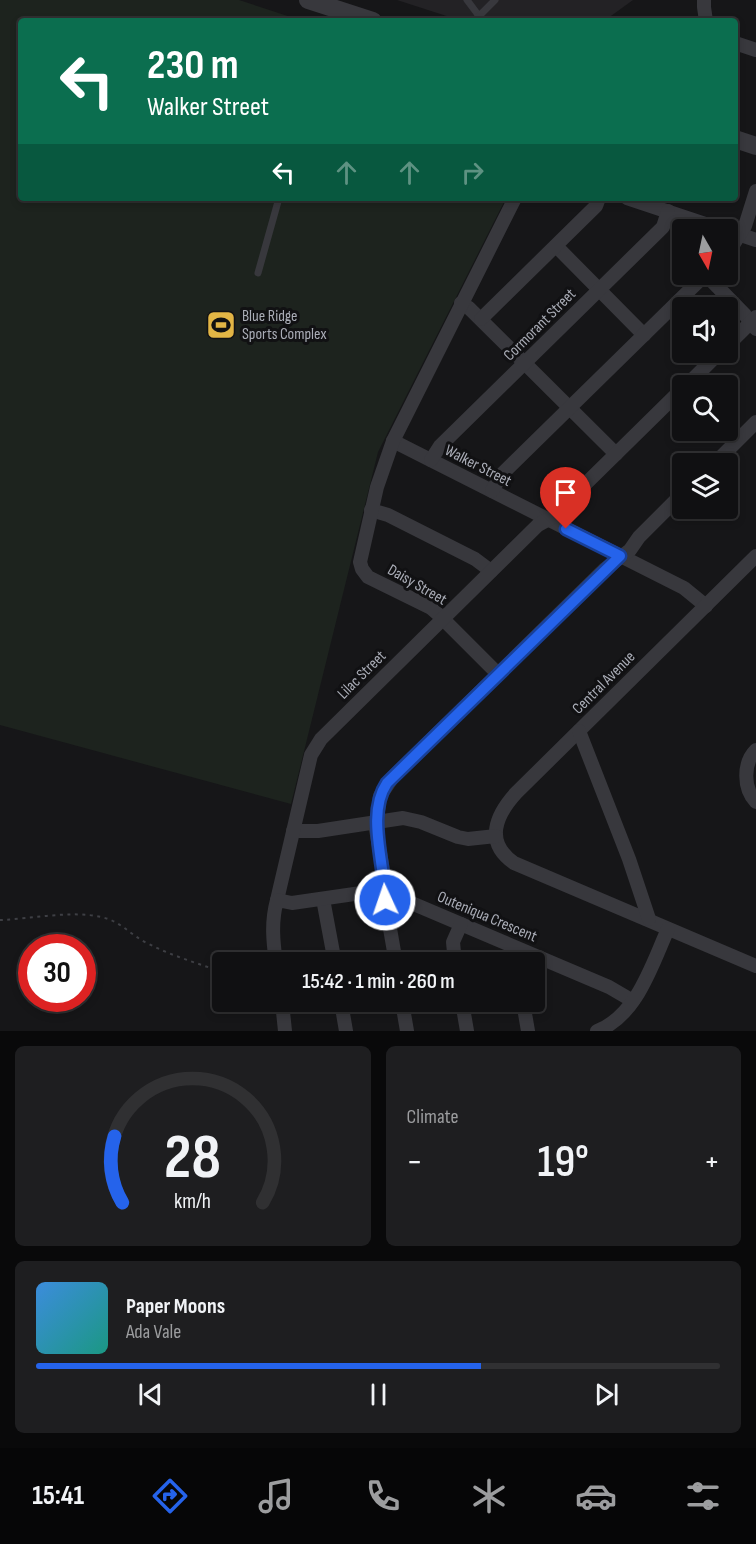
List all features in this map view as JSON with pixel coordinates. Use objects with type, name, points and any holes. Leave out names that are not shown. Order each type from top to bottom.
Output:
[{"type":"street","points":[[308,0],[329,10],[361,18]]},
{"type":"street","points":[[704,0],[706,18]]},
{"type":"street","points":[[738,44],[756,50]]},
{"type":"street","points":[[738,140],[756,146]]},
{"type":"street","points":[[738,229],[745,226],[756,191]]},
{"type":"street","name":"Daisy Street","points":[[498,674],[431,608],[364,573],[360,562],[383,466],[393,441],[513,201]]},
{"type":"street","points":[[481,319],[596,206],[598,201]]},
{"type":"street","points":[[636,201],[690,219]]},
{"type":"street","name":"Cormorant Street","points":[[431,460],[440,446],[663,227],[668,212]]},
{"type":"street","points":[[738,234],[756,240]]},
{"type":"street","points":[[556,246],[644,335]]},
{"type":"street","points":[[492,491],[501,475],[696,285]]},
{"type":"street","points":[[716,285],[754,323],[738,337]]},
{"type":"street","points":[[461,303],[481,319],[616,454]]},
{"type":"street","points":[[697,375],[709,363]]},
{"type":"street","name":"Lilac Street","points":[[277,900],[311,755],[317,744],[538,525],[558,514],[561,508],[672,399]]},
{"type":"street","points":[[725,453],[756,422]]},
{"type":"street","name":"Walker Street","points":[[393,441],[684,588],[706,606]]},
{"type":"street","points":[[394,952],[376,829],[378,802],[387,783],[620,556],[630,550],[639,537],[672,504]]},
{"type":"street","points":[[371,510],[388,515],[465,554],[491,571]]},
{"type":"street","name":"Central Avenue","points":[[497,839],[498,817],[507,803],[756,556]]},
{"type":"street","points":[[579,731],[650,920]]},
{"type":"street","points":[[756,750],[748,762],[747,775],[748,787],[756,802]]},
{"type":"street","points":[[293,831],[318,831],[403,818],[412,819],[468,839],[497,839],[508,859],[514,863],[756,966]]},
{"type":"street","name":"Outeniqua Crescent","points":[[277,900],[292,903],[375,891],[461,924],[512,952]]},
{"type":"street","points":[[323,898],[332,952]]},
{"type":"street","points":[[275,952],[274,912],[277,900]]},
{"type":"street","points":[[454,952],[453,942],[461,924]]},
{"type":"street","points":[[597,1031],[614,1022],[633,1001],[644,985],[668,929]]},
{"type":"street","name":"Outeniqua Crescent","points":[[545,965],[609,987],[633,1001]]},
{"type":"street","points":[[283,1012],[285,1031]]},
{"type":"street","points":[[343,1012],[346,1031]]},
{"type":"street","points":[[404,1012],[407,1031]]},
{"type":"street","points":[[464,1012],[467,1031]]},
{"type":"street","points":[[525,1012],[528,1031]]},
{"type":"lane","points":[[467,0],[476,18],[495,0]]},
{"type":"lane","points":[[258,273],[278,201]]},
{"type":"path","points":[[0,920],[77,915],[101,916],[120,922],[146,944],[212,969]]},
{"type":"shaded area","name":"Blue Ridge Sports Complex","points":[[0,0],[239,0],[294,18],[18,18],[18,201],[504,201],[378,452],[291,804],[0,725]]},
{"type":"shaded area","points":[[397,0],[633,0],[608,18],[453,18]]},
{"type":"place","name":"Blue Ridge Sports Complex","points":[[221,325]]},
{"type":"route","points":[[385,900],[385,882],[376,829],[378,802],[387,783],[620,556],[566,529]]}]
